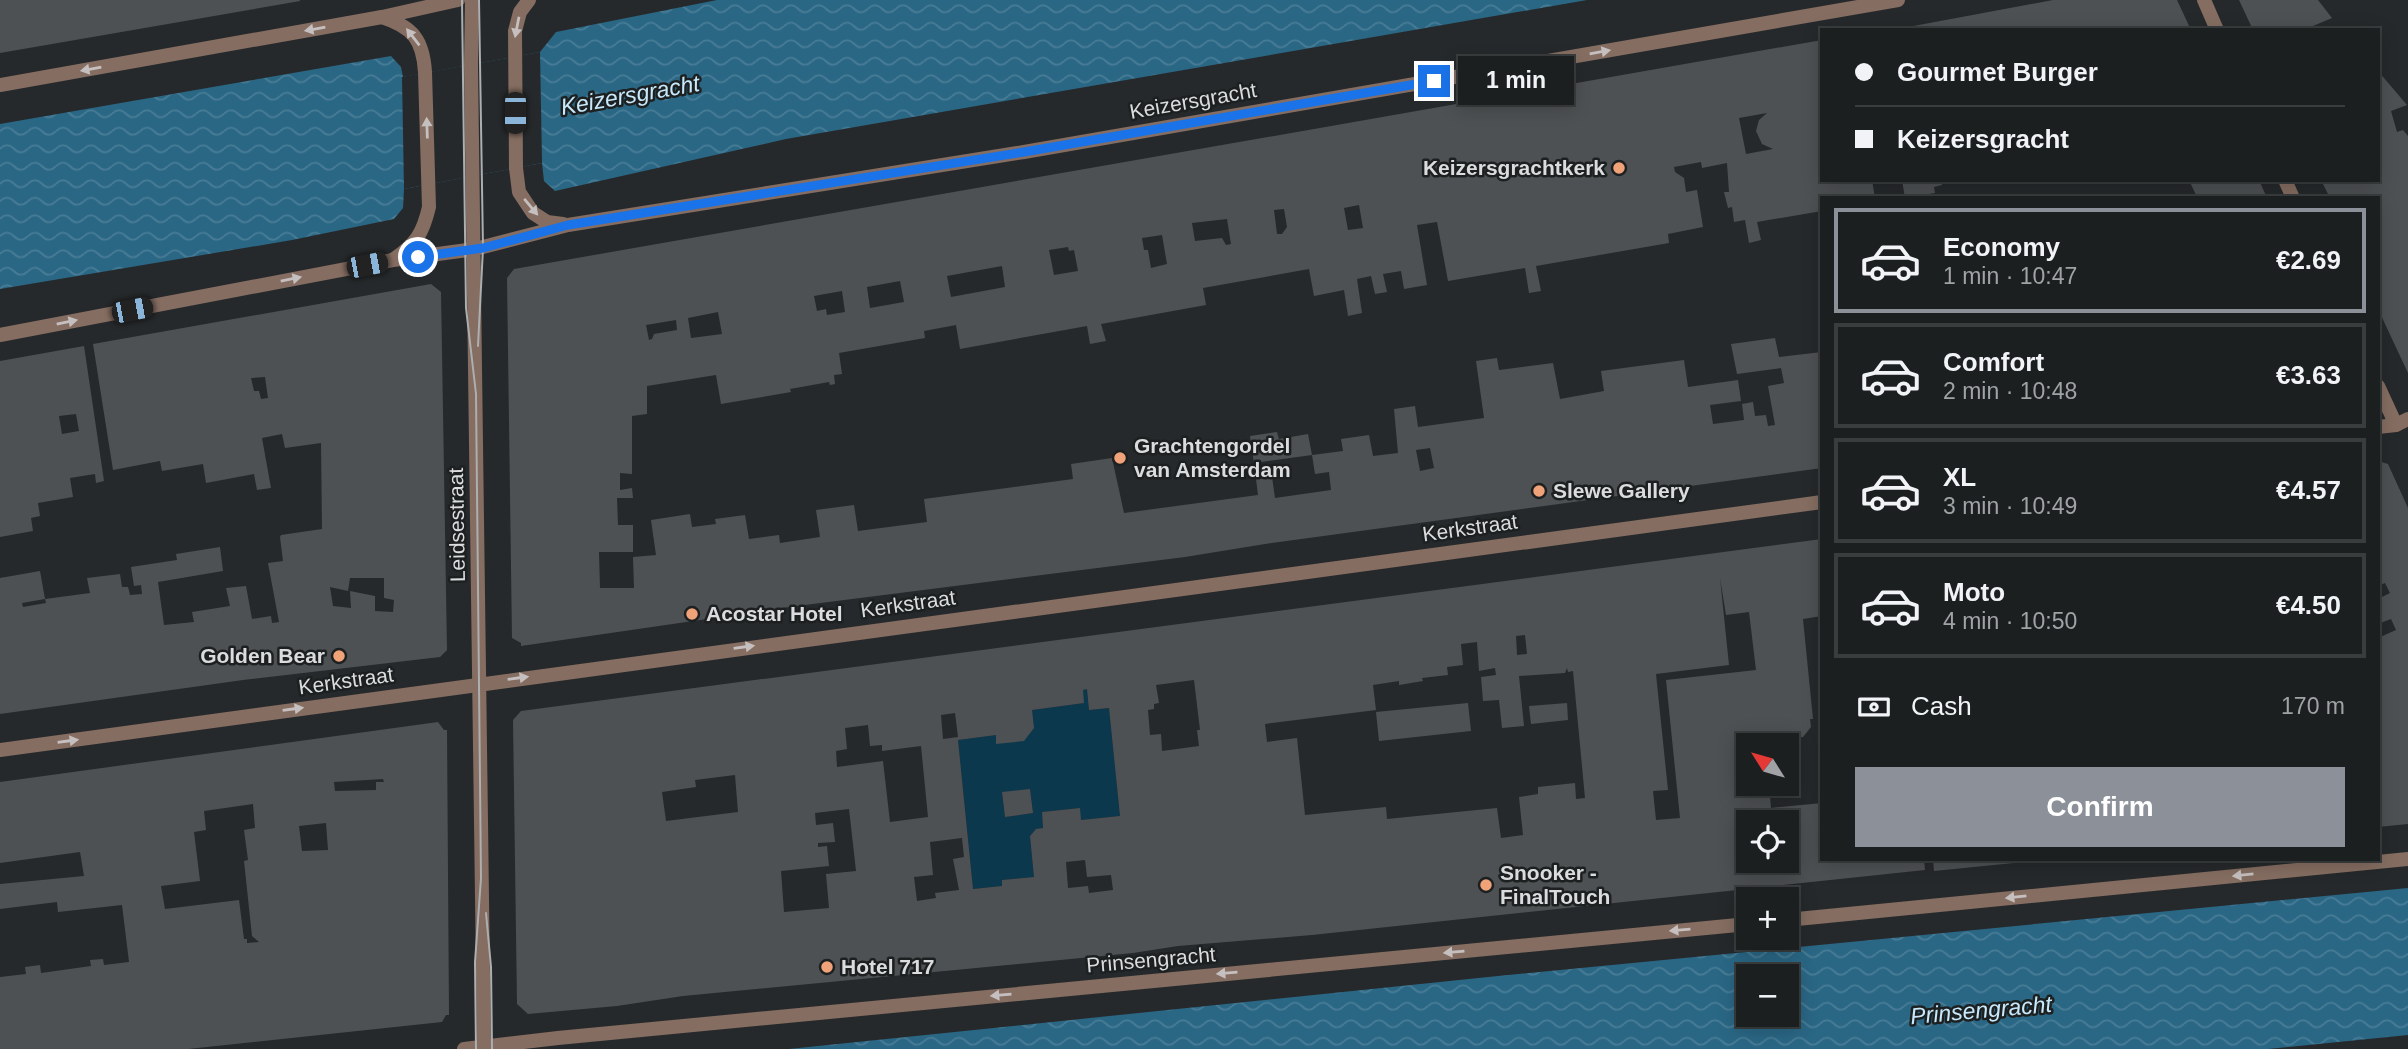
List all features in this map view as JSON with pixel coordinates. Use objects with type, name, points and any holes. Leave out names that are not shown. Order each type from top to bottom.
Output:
[{"type":"street","points":[[0,85],[382,18],[458,0]]},
{"type":"street","name":"Leidsestraat","points":[[472,0],[484,1048]]},
{"type":"street","points":[[529,0],[520,12],[515,31],[516,168],[519,191],[533,213],[547,222],[568,225]]},
{"type":"street","name":"Keizersgracht","points":[[0,335],[393,260],[475,249],[568,225],[1024,152],[1898,0]]},
{"type":"street","points":[[2204,0],[2216,28]]},
{"type":"street","points":[[382,18],[400,23],[415,36],[424,53],[425,72],[429,207],[424,229],[410,248],[393,260]]},
{"type":"street","points":[[2380,389],[2402,422],[2380,427]]},
{"type":"street","name":"Kerkstraat","points":[[0,750],[1820,502]]},
{"type":"street","points":[[1799,919],[2408,859]]},
{"type":"street","name":"Prinsengracht","points":[[464,1049],[1736,924]]},
{"type":"street","points":[[544,1049],[558,1038]]},
{"type":"shaded area","points":[[1087,689],[1089,710],[1109,708],[1120,816],[1081,820],[1079,808],[1042,812],[1043,828],[1036,829],[1030,836],[1034,877],[1002,880],[1002,886],[973,889],[958,740],[996,735],[996,743],[1032,710],[1083,703],[1083,690]],"holes":[[[1030,789],[1033,813],[1005,817],[1002,793]]]},
{"type":"water","points":[[717,0],[1587,0],[786,139],[555,191],[544,181],[542,163],[404,189],[403,208],[394,219],[292,240],[0,289],[0,124],[391,56],[401,67],[403,77],[540,52],[556,32]]},
{"type":"water","points":[[2408,888],[2408,1035],[2268,1049],[789,1049],[1498,976],[1767,950],[1799,950],[1799,947]]},
{"type":"pier","points":[[540,52],[542,163],[404,189],[402,77]]},
{"type":"building","points":[[0,0],[300,0],[300,1],[0,53]]},
{"type":"building","points":[[2053,0],[2177,0],[2190,28],[1903,28]]},
{"type":"building","points":[[2239,0],[2318,0],[2332,18],[2313,26],[2314,28],[2252,28]]},
{"type":"building","points":[[1820,40],[1820,182],[1872,182],[1875,196],[1820,196],[1820,211],[1757,222],[1761,240],[1749,243],[1745,220],[1734,222],[1732,207],[1728,208],[1724,192],[1729,192],[1727,163],[1702,168],[1701,162],[1674,167],[1675,172],[1684,178],[1686,192],[1697,190],[1703,227],[1668,234],[1669,243],[1536,266],[1541,291],[1529,293],[1525,268],[1448,281],[1437,222],[1417,225],[1427,285],[1404,289],[1401,271],[1383,274],[1387,292],[1375,294],[1371,276],[1357,279],[1362,313],[1348,316],[1344,290],[1314,296],[1309,269],[1203,288],[1206,305],[1101,324],[1106,341],[1090,344],[1087,326],[960,349],[956,325],[924,331],[925,338],[839,353],[842,374],[834,375],[835,384],[830,385],[829,382],[790,389],[791,392],[721,404],[716,375],[647,386],[647,414],[632,416],[632,474],[620,473],[620,490],[632,488],[633,498],[617,498],[618,525],[633,525],[633,552],[599,552],[600,588],[634,588],[633,557],[656,555],[651,520],[690,514],[692,527],[716,524],[715,519],[745,515],[749,539],[779,535],[780,543],[820,537],[816,510],[854,505],[858,531],[927,522],[924,499],[1073,479],[1071,464],[1112,458],[1124,513],[1258,495],[1256,479],[1272,477],[1275,498],[1331,490],[1329,472],[1315,474],[1312,455],[1343,451],[1341,439],[1369,435],[1373,456],[1398,453],[1394,409],[1415,406],[1418,427],[1484,418],[1476,361],[1497,358],[1499,370],[1553,363],[1560,399],[1604,391],[1601,371],[1684,360],[1688,387],[1738,380],[1741,401],[1710,405],[1713,424],[1744,420],[1742,404],[1753,402],[1755,416],[1766,415],[1768,426],[1775,425],[1768,386],[1784,383],[1781,368],[1737,374],[1731,344],[1775,338],[1779,357],[1820,352],[1820,468],[1185,557],[789,607],[521,646],[521,643],[512,638],[507,278],[514,269]],"holes":[[[1767,113],[1759,120],[1756,131],[1762,144],[1773,149],[1746,154],[1739,118]],[[1359,205],[1363,228],[1348,230],[1344,208]],[[1284,209],[1287,227],[1282,234],[1277,234],[1274,210]],[[1227,219],[1231,244],[1226,245],[1222,238],[1195,241],[1192,223]],[[1162,235],[1167,264],[1151,268],[1148,250],[1144,250],[1142,238]],[[1068,247],[1069,251],[1074,250],[1078,271],[1054,275],[1049,250]],[[1002,266],[1005,287],[951,297],[947,276]],[[900,281],[904,302],[870,308],[867,287]],[[842,291],[845,312],[827,315],[826,309],[817,311],[814,296]],[[718,312],[722,334],[691,338],[688,318]],[[676,320],[677,330],[654,334],[649,340],[646,325]],[[1430,448],[1434,468],[1420,471],[1416,450]]]},
{"type":"building","points":[[2380,73],[2407,105],[2391,111],[2397,132],[2403,130],[2408,136],[2408,373],[2380,313],[2380,196],[2329,196],[2322,182],[2380,182]]},
{"type":"building","points":[[1902,182],[1942,182],[1942,185],[1934,187],[1935,193],[1905,196]]},
{"type":"building","points":[[2190,182],[2260,182],[2266,196],[2194,196]]},
{"type":"building","points":[[431,284],[441,292],[447,650],[440,657],[243,680],[0,714],[0,578],[40,571],[45,599],[90,593],[87,578],[120,574],[122,587],[128,587],[130,595],[142,594],[141,585],[134,586],[131,567],[177,560],[176,554],[220,547],[223,571],[158,582],[164,625],[194,622],[192,612],[230,606],[226,588],[246,586],[252,619],[271,616],[272,623],[279,622],[268,563],[283,561],[281,535],[322,529],[321,443],[285,448],[282,434],[262,438],[271,488],[257,490],[254,474],[206,483],[203,464],[162,471],[160,461],[113,470],[93,344]],"holes":[[[265,377],[268,398],[261,399],[259,391],[254,391],[251,378]],[[350,578],[384,578],[384,598],[394,600],[393,612],[375,611],[375,596],[350,591],[351,608],[333,606],[330,587],[348,591]],[[45,599],[46,603],[23,607],[22,603]]]},
{"type":"building","points":[[84,346],[104,481],[96,483],[95,474],[70,478],[73,497],[38,503],[40,516],[31,518],[33,531],[0,537],[0,361]],"holes":[[[76,414],[79,431],[62,434],[59,416]]]},
{"type":"building","points":[[1277,432],[1279,439],[1308,434],[1312,455],[1254,463],[1250,436]]},
{"type":"building","points":[[2380,462],[2388,464],[2408,508],[2408,824],[2380,827],[2380,637],[2396,630],[2391,619],[2380,623],[2380,598],[2390,593],[2385,583],[2380,585]]},
{"type":"building","points":[[1820,539],[1820,616],[1803,619],[1813,719],[1810,719],[1811,727],[1803,737],[1799,737],[1799,733],[1736,733],[1736,796],[1770,796],[1771,808],[1820,803],[1820,861],[1924,861],[1925,870],[1765,887],[1736,887],[1736,890],[1312,935],[683,996],[617,1006],[528,1014],[517,1004],[513,720],[521,711]],"holes":[[[1720,578],[1726,615],[1749,612],[1756,670],[1666,680],[1680,818],[1656,820],[1653,791],[1668,790],[1656,674],[1729,665]],[[1525,635],[1527,654],[1517,655],[1516,636]],[[1477,642],[1479,671],[1495,668],[1496,675],[1481,677],[1483,701],[1499,700],[1502,728],[1524,726],[1519,676],[1565,673],[1567,668],[1568,672],[1573,671],[1585,798],[1576,799],[1575,783],[1538,787],[1538,794],[1519,797],[1523,835],[1501,838],[1497,808],[1387,819],[1386,807],[1305,815],[1297,738],[1267,742],[1265,724],[1376,710],[1373,685],[1399,681],[1399,685],[1423,681],[1422,678],[1448,675],[1447,667],[1463,665],[1461,644]],[[1194,680],[1200,730],[1197,730],[1199,746],[1162,751],[1161,734],[1150,735],[1148,710],[1154,709],[1154,704],[1159,703],[1156,685]],[[1087,689],[1089,710],[1109,708],[1120,816],[1081,820],[1080,808],[1042,812],[1043,828],[1036,829],[1030,836],[1034,877],[1002,880],[1002,886],[973,889],[958,740],[996,735],[996,744],[1024,741],[1034,728],[1032,710],[1084,703],[1083,690]],[[955,713],[958,737],[943,739],[941,715]],[[868,725],[870,746],[882,745],[882,751],[921,746],[928,817],[890,822],[883,761],[837,767],[836,751],[847,749],[845,728]],[[735,775],[738,812],[666,821],[662,792],[696,787],[695,780]],[[849,809],[856,871],[826,874],[829,908],[784,912],[781,871],[829,866],[827,846],[818,847],[818,843],[835,842],[833,823],[816,825],[815,813]],[[962,838],[964,857],[953,859],[959,890],[935,893],[936,898],[917,901],[914,877],[933,875],[930,842]],[[1085,860],[1087,877],[1111,875],[1113,890],[1089,893],[1088,886],[1068,888],[1066,862]]]},
{"type":"building","points":[[1468,703],[1471,731],[1379,741],[1376,712]]},
{"type":"building","points":[[1567,703],[1568,720],[1531,724],[1529,706]]},
{"type":"building","points":[[438,722],[447,730],[449,1015],[446,1015],[442,1022],[188,1049],[0,1049],[0,977],[26,974],[25,967],[40,965],[41,973],[91,966],[90,960],[103,959],[104,965],[129,962],[122,905],[58,912],[57,902],[0,909],[0,884],[84,876],[80,852],[0,863],[0,782]],"holes":[[[383,779],[384,782],[376,782],[376,790],[335,791],[334,782]],[[253,804],[255,828],[244,830],[248,860],[244,861],[252,936],[259,942],[247,943],[247,939],[244,939],[239,900],[165,909],[161,886],[200,881],[194,832],[206,830],[204,811]],[[326,823],[328,850],[302,851],[299,826]]]},
{"type":"building","points":[[1030,789],[1033,813],[1005,817],[1002,792]]},
{"type":"building","points":[[1933,861],[2034,861],[1934,871]]},
{"type":"tram line","points":[[462,0],[466,308],[476,394],[481,878],[475,962],[476,1049]]},
{"type":"tram line","points":[[478,346],[483,248],[479,0]]},
{"type":"tram line","points":[[486,913],[491,967],[492,1049]]},
{"type":"place","name":"Keizersgrachtkerk","points":[[1619,168]]},
{"type":"place","name":"Grachtengordel van Amsterdam","points":[[1120,458]]},
{"type":"place","name":"Slewe Gallery","points":[[1539,491]]},
{"type":"place","name":"Acostar Hotel","points":[[692,614]]},
{"type":"place","name":"Golden Bear","points":[[339,656]]},
{"type":"place","name":"Snooker - FinalTouch","points":[[1486,885]]},
{"type":"place","name":"Hotel 717","points":[[827,967]]},
{"type":"route","points":[[418,257],[483,248],[568,225],[1024,152],[1434,81]]}]
